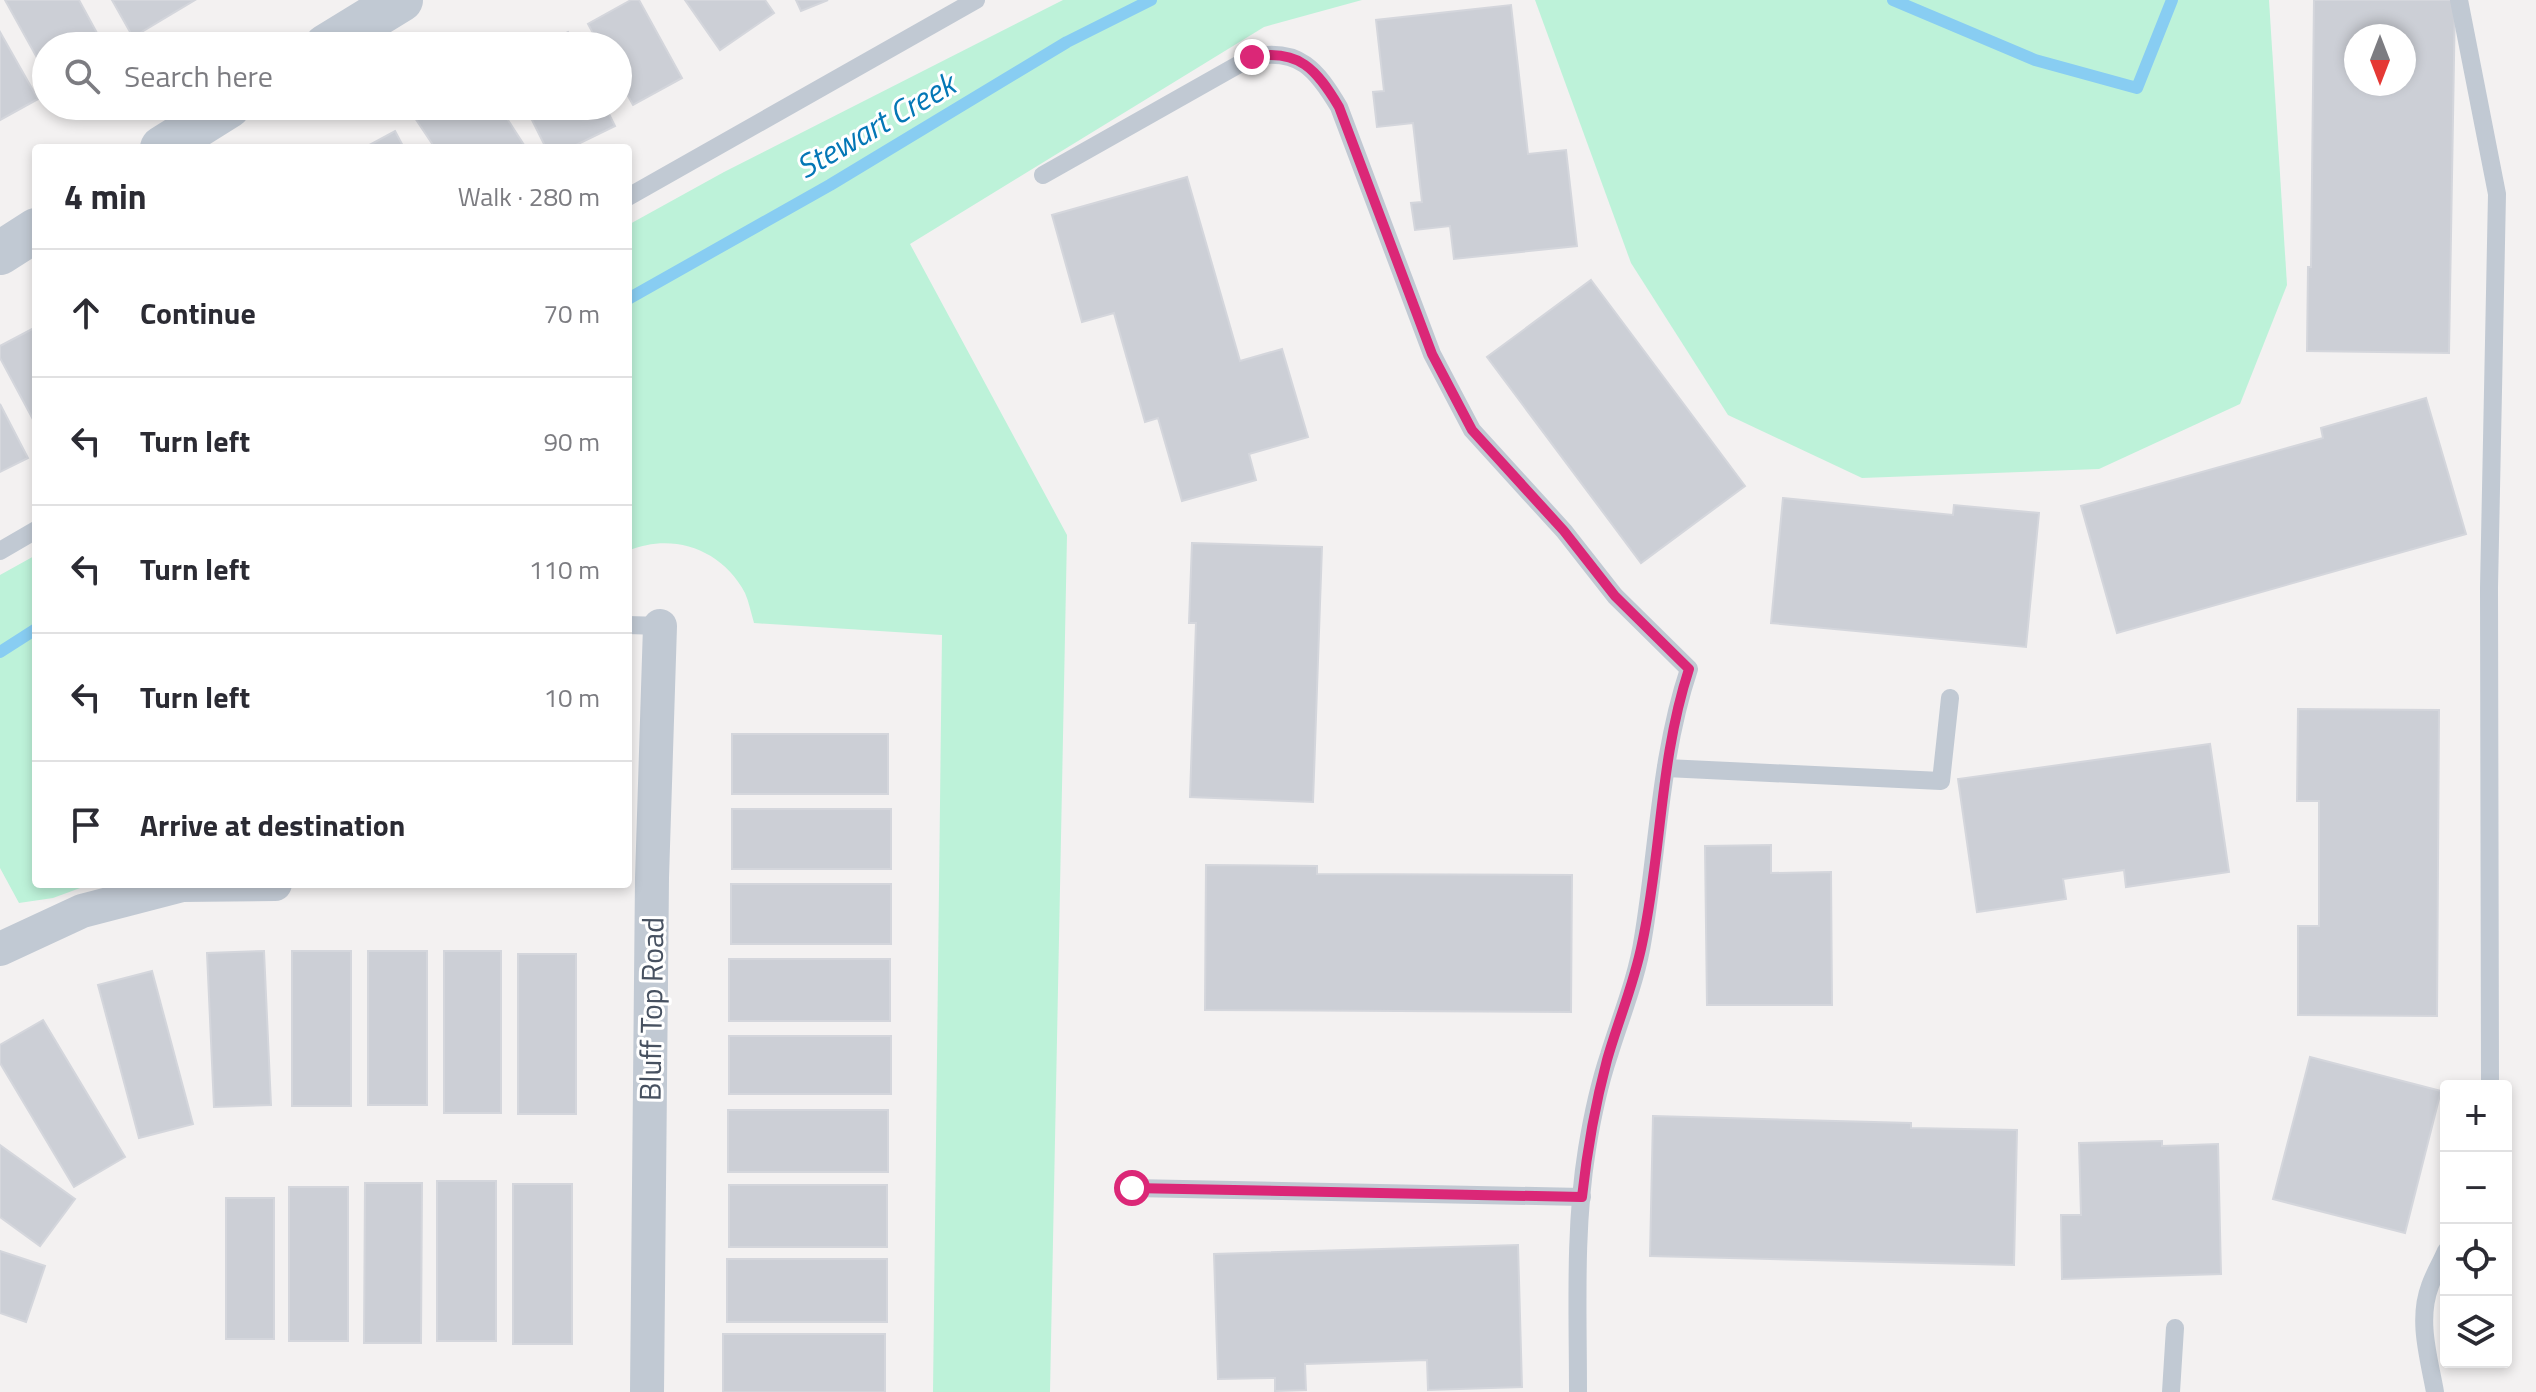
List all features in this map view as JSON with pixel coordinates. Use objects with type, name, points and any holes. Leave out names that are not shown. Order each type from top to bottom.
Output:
[{"type":"street","points":[[349,32],[401,0]]},
{"type":"street","points":[[168,144],[207,120]]},
{"type":"street","points":[[0,253],[32,233]]},
{"type":"street","name":"Bluff Top Road","points":[[644,626],[640,878],[647,1392]]},
{"type":"street","points":[[0,947],[82,911],[170,888]]},
{"type":"lane","points":[[632,195],[976,0]]},
{"type":"lane","points":[[2459,0],[2497,194],[2489,588],[2490,1080]]},
{"type":"lane","points":[[1043,175],[1252,57],[1266,54],[1282,56],[1309,66],[1323,79],[1339,107],[1426,340],[1472,430],[1564,531],[1615,596],[1689,669],[1676,710],[1666,768],[1643,942],[1600,1087],[1587,1150],[1579,1232],[1578,1392]]},
{"type":"lane","points":[[0,551],[32,532]]},
{"type":"lane","points":[[1666,768],[1941,781],[1950,698]]},
{"type":"lane","points":[[1132,1188],[1582,1197]]},
{"type":"lane","points":[[2435,1392],[2424,1317],[2429,1288],[2440,1264]]},
{"type":"lane","points":[[2171,1392],[2175,1328]]},
{"type":"green space","points":[[1063,0],[1362,0],[1264,27],[910,244],[1067,535],[1050,1392],[933,1392],[942,635],[754,623],[745,593],[723,565],[709,555],[678,544],[662,543],[632,550],[632,223],[724,172]]},
{"type":"green space","points":[[1535,0],[2269,0],[2287,285],[2240,404],[2099,469],[1862,478],[1728,415],[1631,263]]},
{"type":"green space","points":[[32,557],[32,888],[80,888],[53,898],[19,903],[0,868],[0,575]]},
{"type":"building","points":[[5,0],[79,0],[96,32],[32,32],[32,49]]},
{"type":"building","points":[[112,0],[195,0],[141,32],[130,32]]},
{"type":"building","points":[[631,0],[639,0],[682,78],[633,105],[632,32],[592,32],[588,24]]},
{"type":"building","points":[[685,0],[765,0],[774,13],[720,50]]},
{"type":"building","points":[[796,0],[828,0],[801,11]]},
{"type":"building","points":[[2314,0],[2455,0],[2449,353],[2307,351],[2308,267],[2311,267]]},
{"type":"building","points":[[1511,5],[1528,154],[1566,150],[1577,246],[1454,259],[1450,226],[1415,230],[1411,203],[1422,202],[1413,123],[1377,127],[1373,92],[1384,91],[1376,20]]},
{"type":"building","points":[[0,32],[32,88],[32,102],[0,120]]},
{"type":"building","points":[[416,120],[508,120],[523,144],[432,144]]},
{"type":"building","points":[[532,120],[612,120],[615,126],[578,144],[544,144]]},
{"type":"building","points":[[395,131],[402,144],[371,144]]},
{"type":"building","points":[[1187,177],[1240,361],[1282,349],[1308,437],[1249,454],[1256,480],[1182,501],[1158,418],[1145,422],[1114,313],[1082,322],[1052,215]]},
{"type":"building","points":[[1591,280],[1745,486],[1641,563],[1487,357]]},
{"type":"building","points":[[32,329],[32,418],[0,358],[0,346]]},
{"type":"building","points":[[2426,398],[2466,534],[2117,633],[2081,506],[2323,438],[2321,428]]},
{"type":"building","points":[[0,404],[28,458],[0,472]]},
{"type":"building","points":[[1783,498],[1953,515],[1954,505],[2039,513],[2026,647],[1771,623]]},
{"type":"building","points":[[1192,543],[1322,547],[1313,802],[1190,797],[1196,623],[1189,623]]},
{"type":"building","points":[[2298,709],[2439,710],[2437,1016],[2298,1015],[2298,926],[2319,926],[2319,801],[2297,801]]},
{"type":"building","points":[[732,734],[888,734],[888,794],[732,794]]},
{"type":"building","points":[[2210,744],[2229,872],[2126,887],[2124,870],[2063,879],[2066,899],[1977,912],[1958,779]]},
{"type":"building","points":[[732,809],[891,809],[891,869],[732,869]]},
{"type":"building","points":[[1771,845],[1771,873],[1831,872],[1832,1005],[1707,1005],[1705,846]]},
{"type":"building","points":[[1206,865],[1317,866],[1317,874],[1572,875],[1571,1012],[1205,1010]]},
{"type":"building","points":[[731,884],[891,884],[891,944],[731,944]]},
{"type":"building","points":[[264,951],[271,1105],[214,1107],[207,953]]},
{"type":"building","points":[[292,951],[351,951],[351,1106],[292,1106]]},
{"type":"building","points":[[368,951],[427,951],[427,1105],[368,1105]]},
{"type":"building","points":[[444,951],[501,951],[501,1113],[444,1113]]},
{"type":"building","points":[[518,954],[576,954],[576,1114],[518,1114]]},
{"type":"building","points":[[729,959],[890,959],[890,1021],[729,1021]]},
{"type":"building","points":[[152,971],[193,1124],[139,1138],[98,985]]},
{"type":"building","points":[[43,1020],[125,1157],[74,1187],[0,1063],[0,1045]]},
{"type":"building","points":[[729,1036],[891,1036],[891,1094],[729,1094]]},
{"type":"building","points":[[2310,1057],[2440,1091],[2405,1233],[2273,1199]]},
{"type":"building","points":[[728,1110],[888,1110],[888,1172],[728,1172]]},
{"type":"building","points":[[1653,1116],[1911,1123],[1911,1128],[2017,1130],[2014,1265],[1650,1256]]},
{"type":"building","points":[[2162,1141],[2162,1146],[2218,1144],[2221,1274],[2062,1279],[2061,1215],[2081,1215],[2079,1143]]},
{"type":"building","points":[[0,1145],[75,1199],[40,1246],[0,1217]]},
{"type":"building","points":[[437,1181],[496,1181],[496,1341],[437,1341]]},
{"type":"building","points":[[365,1183],[422,1183],[421,1343],[364,1343]]},
{"type":"building","points":[[513,1184],[572,1184],[572,1344],[513,1344]]},
{"type":"building","points":[[729,1185],[887,1185],[887,1247],[729,1247]]},
{"type":"building","points":[[289,1187],[348,1187],[348,1341],[289,1341]]},
{"type":"building","points":[[226,1198],[274,1198],[274,1339],[226,1339]]},
{"type":"building","points":[[1518,1245],[1522,1387],[1428,1390],[1427,1360],[1305,1364],[1306,1390],[1275,1391],[1275,1378],[1218,1379],[1214,1254]]},
{"type":"building","points":[[0,1251],[45,1266],[26,1322],[0,1313]]},
{"type":"building","points":[[727,1259],[887,1259],[887,1322],[727,1322]]},
{"type":"building","points":[[723,1334],[885,1334],[885,1392],[723,1392]]},
{"type":"waterway","name":"Stewart Creek","points":[[632,297],[830,185],[1067,42],[1151,0]]},
{"type":"waterway","name":"Stewart Creek","points":[[1893,0],[2035,60],[2137,88],[2172,0]]},
{"type":"waterway","name":"Stewart Creek","points":[[0,652],[32,632]]},
{"type":"route","points":[[1132,1188],[1582,1197],[1587,1150],[1600,1087],[1643,942],[1669,747],[1676,710],[1689,669],[1615,596],[1564,531],[1472,430],[1432,354],[1339,107],[1323,79],[1294,58],[1266,54],[1252,57]]}]
